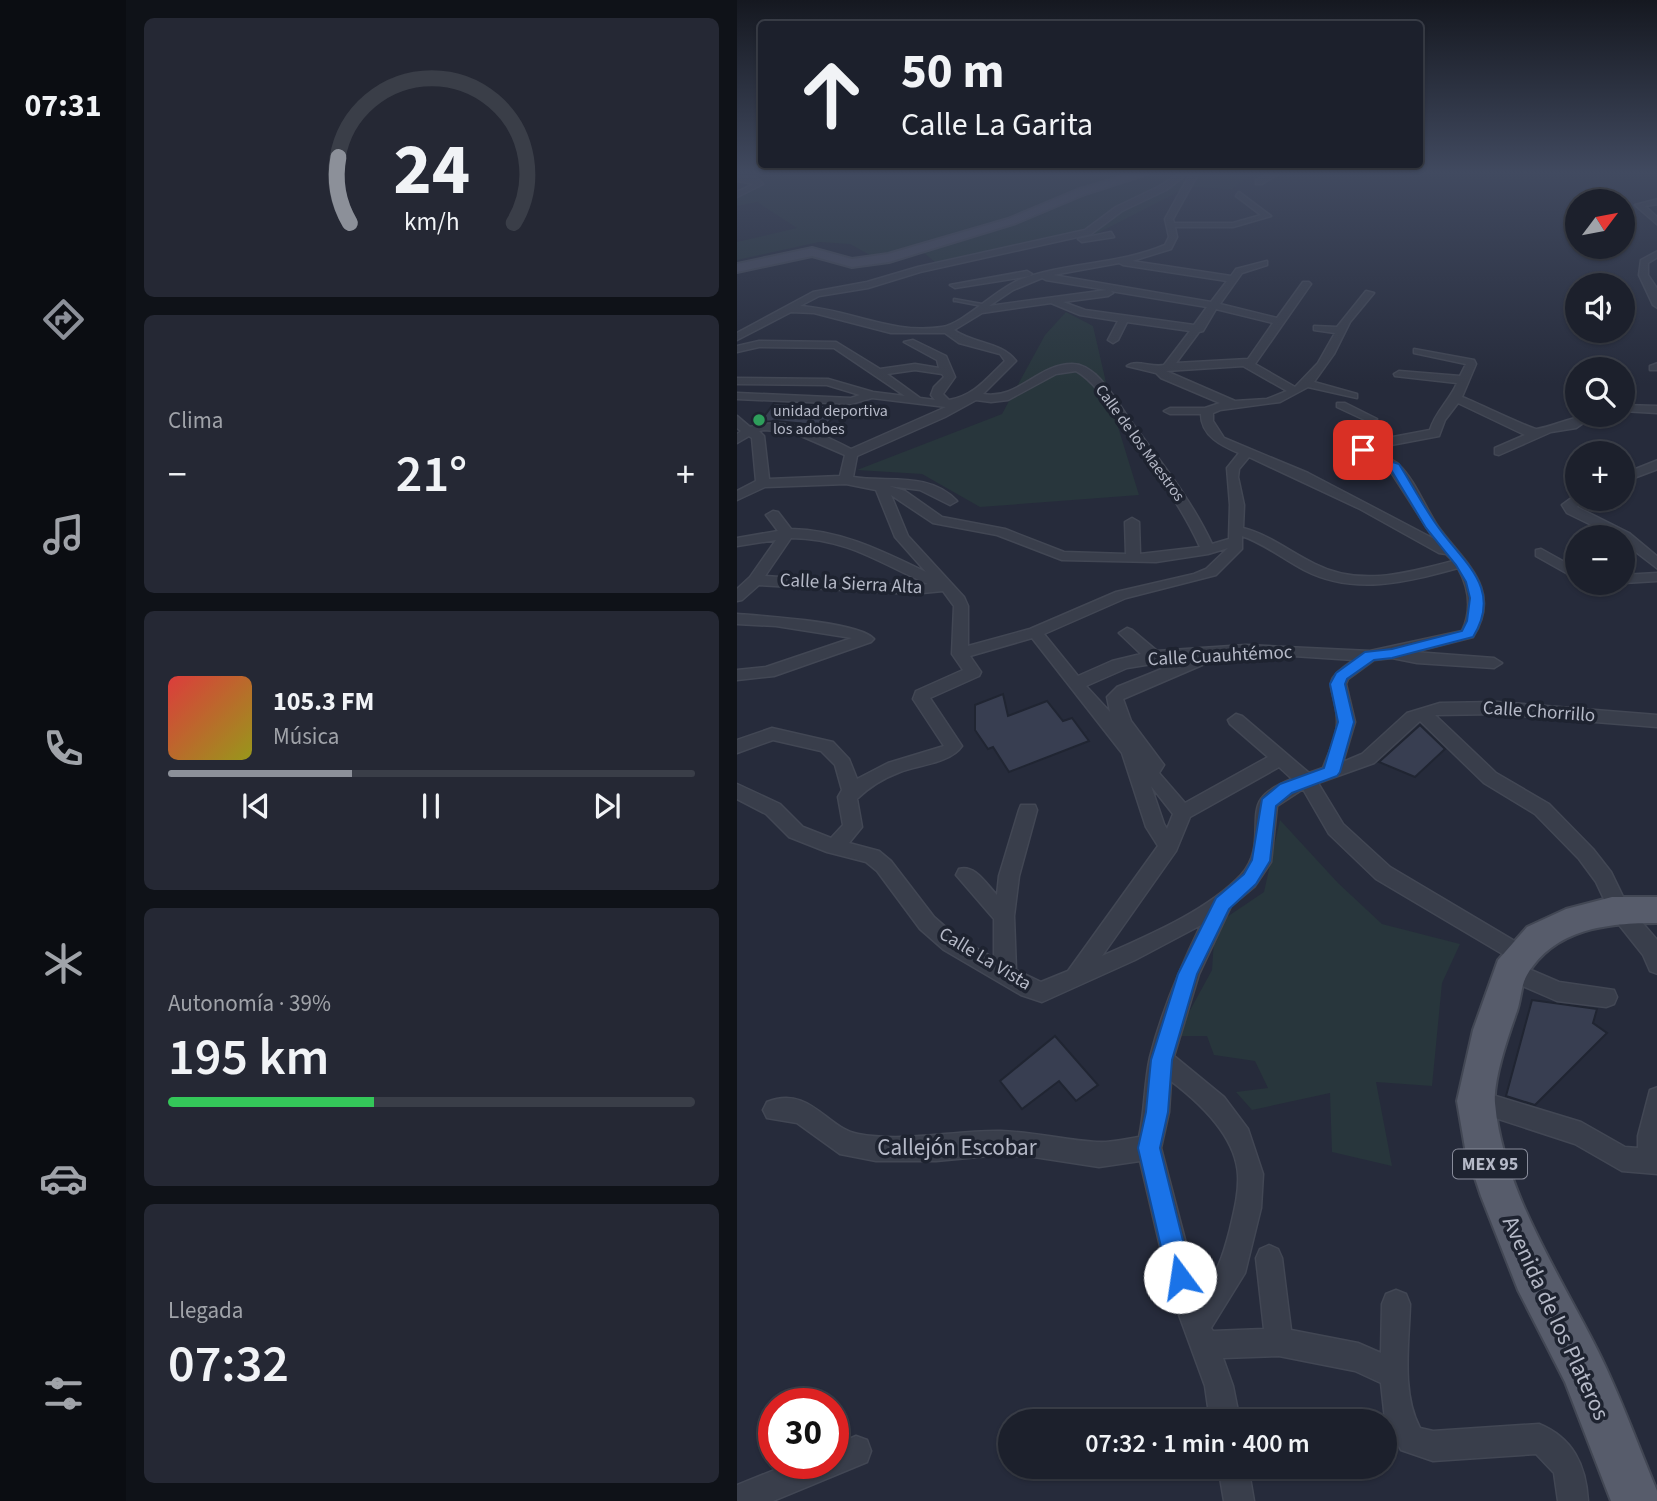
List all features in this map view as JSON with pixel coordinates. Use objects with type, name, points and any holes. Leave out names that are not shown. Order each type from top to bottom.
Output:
[{"type":"main road","points":[[1516,963],[1539,937],[1578,919],[1638,910]]},
{"type":"main road","name":"Avenida de los Plateros","points":[[1516,963],[1491,1030],[1476,1101],[1485,1149],[1533,1275],[1583,1369],[1636,1501]]},
{"type":"street","points":[[737,268],[812,252],[852,263],[889,258],[937,244]]},
{"type":"street","points":[[742,336],[816,294],[868,285],[918,270],[1037,244]]},
{"type":"street","points":[[791,309],[837,315],[891,330],[947,330],[981,308],[998,293],[1041,277],[1109,260],[1151,253],[1169,244]]},
{"type":"street","points":[[1657,253],[1644,262],[1642,277],[1657,298],[1657,305]]},
{"type":"street","points":[[1109,260],[1234,279]]},
{"type":"street","points":[[1163,369],[1199,329],[1213,304],[1239,271],[1264,263]]},
{"type":"street","points":[[955,285],[1023,274],[1213,304],[1280,322]]},
{"type":"street","points":[[1247,364],[1306,284]]},
{"type":"street","points":[[981,308],[1053,302],[1121,290]]},
{"type":"street","points":[[1170,411],[1207,411],[1231,403],[1268,402],[1308,384],[1337,343],[1340,330],[1369,293]]},
{"type":"street","points":[[816,294],[836,309],[837,315]]},
{"type":"street","points":[[1053,302],[1074,311],[1199,329]]},
{"type":"street","points":[[1113,340],[1124,318]]},
{"type":"street","points":[[1318,328],[1340,330]]},
{"type":"street","points":[[737,381],[828,382],[872,395],[921,402],[946,404],[961,401],[974,396],[1011,361],[1004,352],[963,341],[947,330]]},
{"type":"street","points":[[742,336],[783,334],[804,344]]},
{"type":"street","points":[[909,342],[942,358],[943,370]]},
{"type":"street","points":[[737,349],[752,345],[836,345],[921,402]]},
{"type":"street","points":[[1392,653],[1468,634],[1472,628],[1476,598],[1473,582],[1459,560],[1432,528],[1394,466],[1363,454],[1365,446],[1435,433],[1439,419],[1456,398],[1471,364],[1467,360],[1418,351]]},
{"type":"street","points":[[1132,366],[1163,369],[1247,364],[1295,391]]},
{"type":"street","points":[[878,373],[926,366],[943,370],[951,374],[938,389],[937,395],[946,404]]},
{"type":"street","name":"Calle de los Maestros","points":[[974,396],[1004,400],[1024,390],[1045,373],[1074,368],[1083,370],[1104,391],[1169,480],[1195,520],[1208,550]]},
{"type":"street","points":[[1163,369],[1165,376],[1231,403]]},
{"type":"street","points":[[1399,374],[1465,380]]},
{"type":"street","points":[[1308,384],[1353,396],[1341,405],[1371,419]]},
{"type":"street","points":[[737,396],[851,401],[872,395]]},
{"type":"street","points":[[1456,398],[1536,436]]},
{"type":"street","points":[[851,454],[941,415],[961,401]]},
{"type":"street","points":[[1635,409],[1657,410]]},
{"type":"street","points":[[1207,411],[1207,421],[1221,441],[1245,454],[1304,476],[1365,506],[1459,560]]},
{"type":"street","points":[[737,420],[742,435]]},
{"type":"street","points":[[1499,451],[1505,446],[1548,429],[1565,426]]},
{"type":"street","points":[[742,435],[789,427],[808,432],[851,454]]},
{"type":"street","points":[[742,435],[758,436],[763,483]]},
{"type":"street","points":[[846,480],[851,454]]},
{"type":"street","points":[[960,654],[1035,632],[1121,595],[1211,572],[1228,558],[1235,548],[1237,505],[1232,477],[1233,468],[1245,454]]},
{"type":"street","points":[[1635,473],[1657,464]]},
{"type":"street","points":[[737,496],[763,483],[846,480],[875,485],[906,498],[948,524],[1001,532],[1062,556],[1133,559],[1208,550],[1236,536],[1258,536],[1287,551],[1309,567],[1335,577],[1383,583],[1459,560]]},
{"type":"street","points":[[875,485],[905,481],[923,486],[950,501]]},
{"type":"street","points":[[834,847],[853,827],[847,797],[852,792],[881,773],[950,750],[953,746],[921,699],[922,695],[973,672],[960,654],[961,606],[957,597],[903,537],[875,485]]},
{"type":"street","points":[[1574,511],[1624,536],[1657,565]]},
{"type":"street","points":[[773,515],[787,534]]},
{"type":"street","points":[[1132,522],[1133,559]]},
{"type":"street","points":[[740,544],[787,534],[867,548],[930,581],[947,585]]},
{"type":"street","points":[[737,597],[755,580],[787,534]]},
{"type":"street","points":[[1541,553],[1565,568]]},
{"type":"street","points":[[1635,578],[1657,577]]},
{"type":"street","name":"Calle la Sierra Alta","points":[[755,580],[912,590],[947,585]]},
{"type":"street","points":[[737,619],[775,621],[867,637],[865,641],[768,673],[737,675]]},
{"type":"street","points":[[1035,632],[1130,752],[1145,778],[1145,804],[1155,827],[1169,846]]},
{"type":"street","points":[[1127,634],[1154,657]]},
{"type":"street","name":"Calle Cuauhtémoc","points":[[1075,684],[1122,664],[1154,657],[1269,650],[1370,656],[1392,653]]},
{"type":"street","points":[[1145,778],[1155,765],[1125,726],[1114,705],[1115,697],[1123,691],[1215,652]]},
{"type":"street","points":[[1392,653],[1417,658],[1494,663]]},
{"type":"street","points":[[1331,772],[1346,722],[1338,684],[1341,676],[1370,656]]},
{"type":"street","name":"Calle Chorrillo","points":[[1422,713],[1446,708],[1485,708],[1657,722]]},
{"type":"street","points":[[1223,1409],[1219,1386],[1175,1260],[1149,1148],[1157,1112],[1161,1060],[1188,974],[1222,904],[1250,879],[1261,861],[1268,803],[1286,788],[1364,762],[1404,722],[1422,713],[1489,778],[1541,809],[1552,819],[1604,878],[1638,910],[1644,938],[1657,965]]},
{"type":"street","points":[[1236,720],[1308,782],[1336,829],[1383,873],[1557,991],[1606,997]]},
{"type":"street","points":[[737,747],[772,734],[827,747],[843,763],[852,792]]},
{"type":"street","points":[[1074,979],[1169,846],[1183,813],[1278,758]]},
{"type":"street","points":[[1145,778],[1157,781],[1183,813]]},
{"type":"street","name":"Calle La Vista","points":[[737,791],[773,809],[796,832],[834,847],[872,856],[884,866],[927,923],[951,944],[1029,988],[1042,992],[1074,979],[1222,904]]},
{"type":"street","points":[[1005,975],[1004,916],[1009,876],[1028,810]]},
{"type":"street","points":[[966,875],[1004,916]]},
{"type":"street","points":[[1161,1060],[1216,1105],[1239,1137],[1251,1174],[1248,1209],[1232,1273],[1201,1335]]},
{"type":"street","points":[[1476,1101],[1581,1134],[1622,1159],[1653,1162],[1650,1136],[1657,1098]]},
{"type":"street","name":"Callejón Escobar","points":[[775,1110],[801,1112],[849,1145],[876,1149],[936,1149],[999,1143],[1034,1145],[1099,1155],[1149,1148]]},
{"type":"street","points":[[1269,1258],[1279,1342]]},
{"type":"street","points":[[1396,1304],[1394,1375],[1400,1420],[1411,1440],[1433,1446],[1539,1439],[1553,1446],[1563,1458],[1572,1480],[1573,1501]]},
{"type":"street","points":[[1201,1335],[1279,1342],[1358,1357],[1394,1375]]},
{"type":"street","points":[[737,1500],[790,1479]]},
{"type":"street","points":[[1235,1479],[1239,1501]]},
{"type":"lane","points":[[956,300],[981,308]]},
{"type":"shaded area","points":[[737,244],[810,244],[737,260]]},
{"type":"shaded area","points":[[850,244],[1032,244],[936,263],[922,251],[870,255]]},
{"type":"shaded area","points":[[1066,312],[1093,326],[1111,404],[1139,495],[980,507],[922,474],[857,470],[1002,414],[1045,335]]},
{"type":"shaded area","points":[[1280,820],[1338,883],[1382,924],[1460,944],[1442,983],[1432,1086],[1376,1082],[1392,1166],[1332,1152],[1330,1093],[1252,1110],[1236,1092],[1268,1088],[1255,1061],[1214,1055],[1207,1036],[1176,1036],[1212,970],[1215,925],[1264,892]]},
{"type":"building","points":[[774,403],[847,406],[824,426],[760,422]]},
{"type":"building","points":[[1003,694],[1008,716],[1047,701],[1063,721],[1072,718],[1089,741],[1009,772],[993,747],[988,749],[975,730],[975,705]]},
{"type":"building","points":[[1420,725],[1445,749],[1415,777],[1379,762]]},
{"type":"building","points":[[1532,1000],[1597,1009],[1593,1023],[1607,1033],[1535,1105],[1506,1096]]},
{"type":"building","points":[[1055,1036],[1098,1085],[1076,1101],[1059,1081],[1022,1109],[1000,1081]]},
{"type":"place","name":"unidad deportiva los adobes","points":[[759,420]]},
{"type":"route","points":[[1180,1277],[1149,1148],[1157,1112],[1161,1060],[1188,974],[1222,904],[1250,879],[1261,861],[1268,803],[1286,788],[1331,772],[1346,722],[1338,684],[1341,676],[1370,656],[1468,634],[1474,621],[1476,598],[1473,582],[1462,563],[1432,528],[1394,466],[1369,458],[1363,454],[1363,450]]}]
